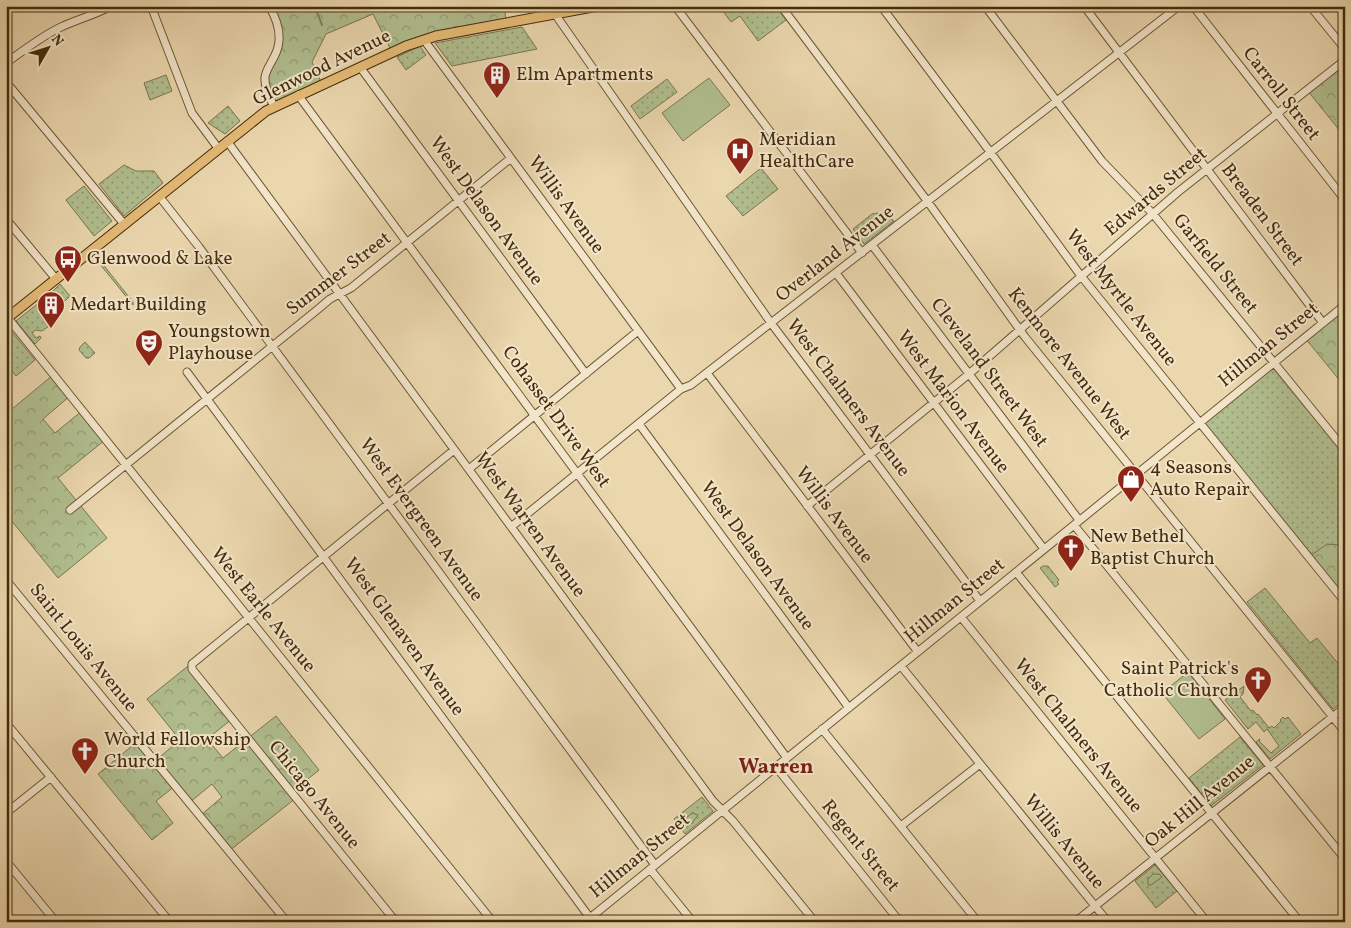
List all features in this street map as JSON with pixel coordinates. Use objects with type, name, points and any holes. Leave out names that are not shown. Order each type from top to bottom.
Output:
[{"type":"main road","name":"Glenwood Avenue","points":[[7,319],[257,116],[298,95],[406,46],[424,40],[598,6]]},
{"type":"street","points":[[6,63],[57,29],[111,6]]},
{"type":"street","points":[[151,6],[186,100],[198,123],[218,148]]},
{"type":"street","points":[[269,6],[275,17],[279,34],[278,48],[265,78],[266,89],[274,107]]},
{"type":"street","points":[[676,6],[862,253]]},
{"type":"street","name":"Kenmore Avenue West","points":[[781,6],[928,202],[1020,330],[1345,732]]},
{"type":"street","name":"West Myrtle Avenue","points":[[880,6],[1081,276],[1345,602]]},
{"type":"street","name":"Garfield Street","points":[[985,6],[1102,161],[1153,214],[1345,450]]},
{"type":"street","name":"Breaden Street","points":[[1084,6],[1323,323]]},
{"type":"street","name":"Overland Avenue","points":[[512,527],[681,389],[688,387],[707,373],[1180,6]]},
{"type":"street","name":"Carroll Street","points":[[1193,6],[1345,200]]},
{"type":"street","points":[[1310,6],[1345,49]]},
{"type":"street","name":"West Chalmers Avenue","points":[[555,14],[771,323],[980,601]]},
{"type":"street","name":"Willis Avenue","points":[[424,40],[681,389]]},
{"type":"street","name":"Edwards Street","points":[[807,506],[969,374],[1207,169],[1345,60]]},
{"type":"street","name":"West Delason Avenue","points":[[360,67],[586,374]]},
{"type":"street","points":[[6,82],[124,224]]},
{"type":"street","name":"Cohasset Drive West","points":[[298,95],[787,758]]},
{"type":"street","name":"West Warren Avenue","points":[[227,140],[722,811],[815,922]]},
{"type":"street","name":"Summer Street","points":[[70,510],[330,299],[351,288],[511,158]]},
{"type":"street","name":"West Evergreen Avenue","points":[[159,196],[198,245],[388,503],[693,922]]},
{"type":"street","points":[[6,219],[56,279]]},
{"type":"street","name":"Cleveland Street West","points":[[872,245],[969,374],[1077,523],[1345,859]]},
{"type":"street","name":"West Marion Avenue","points":[[836,273],[1044,549]]},
{"type":"street","name":"Hillman Street","points":[[590,920],[822,729],[1323,323],[1344,308]]},
{"type":"street","name":"West Earle Avenue","points":[[7,319],[493,922]]},
{"type":"street","points":[[468,469],[638,331]]},
{"type":"street","name":"West Glenaven Avenue","points":[[187,372],[590,920]]},
{"type":"street","name":"Willis Avenue","points":[[707,373],[918,652]]},
{"type":"street","name":"West Delason Avenue","points":[[639,424],[848,708]]},
{"type":"street","points":[[248,617],[454,450]]},
{"type":"street","points":[[1016,572],[1300,922]]},
{"type":"street","name":"Saint Louis Avenue","points":[[6,580],[287,922]]},
{"type":"street","name":"Chicago Avenue","points":[[248,617],[192,664],[192,667],[396,922]]},
{"type":"street","name":"West Chalmers Avenue","points":[[961,617],[1207,922]]},
{"type":"street","name":"Willis Avenue","points":[[900,666],[1108,922]]},
{"type":"street","name":"Oak Hill Avenue","points":[[1075,922],[1345,707]]},
{"type":"street","points":[[6,723],[170,922]]},
{"type":"street","points":[[822,729],[978,922]]},
{"type":"street","points":[[901,826],[980,764]]},
{"type":"street","name":"Regent Street","points":[[776,767],[900,922]]},
{"type":"street","points":[[6,813],[51,777]]},
{"type":"street","points":[[6,861],[56,922]]},
{"type":"green space","points":[[269,6],[507,6],[505,14],[507,23],[436,36],[392,52],[373,14],[326,34],[312,62],[322,84],[274,107],[265,83],[279,41]]},
{"type":"green space","points":[[719,6],[775,6],[786,20],[758,41],[740,16],[731,22]]},
{"type":"green space","points":[[522,27],[537,49],[452,66],[435,43]]},
{"type":"green space","points":[[420,46],[426,55],[406,70],[397,57]]},
{"type":"green space","points":[[1345,60],[1345,137],[1307,90]]},
{"type":"green space","points":[[166,75],[172,91],[150,100],[144,83]]},
{"type":"green space","points":[[709,78],[730,105],[683,141],[662,113]]},
{"type":"green space","points":[[667,79],[677,92],[640,119],[631,106]]},
{"type":"green space","points":[[228,106],[240,121],[225,134],[208,123]]},
{"type":"green space","points":[[124,165],[136,171],[154,171],[163,183],[124,216],[99,184]]},
{"type":"green space","points":[[761,168],[778,189],[743,216],[726,196]]},
{"type":"green space","points":[[84,186],[112,221],[94,236],[66,200]]},
{"type":"green space","points":[[883,213],[894,221],[864,244],[853,229],[872,214]]},
{"type":"green space","points":[[97,257],[133,302],[133,305],[95,258]]},
{"type":"green space","points":[[60,284],[70,296],[63,303],[53,291]]},
{"type":"green space","points":[[40,302],[52,317],[48,320],[49,326],[42,331],[36,330],[32,333],[36,338],[40,336],[41,338],[35,344],[16,321]]},
{"type":"green space","points":[[1341,308],[1345,312],[1345,399],[1341,382],[1305,338]]},
{"type":"green space","points":[[8,327],[35,360],[16,376],[6,364],[6,329]]},
{"type":"green space","points":[[85,342],[95,353],[89,358],[86,358],[79,350]]},
{"type":"green space","points":[[1269,366],[1276,371],[1345,455],[1345,568],[1328,581],[1199,423]]},
{"type":"green space","points":[[53,375],[70,396],[43,419],[55,433],[82,411],[105,440],[58,478],[107,538],[58,578],[6,514],[6,414]]},
{"type":"green space","points":[[1327,544],[1345,547],[1345,602],[1309,557]]},
{"type":"green space","points":[[1048,566],[1059,580],[1057,582],[1059,584],[1055,587],[1040,568]]},
{"type":"green space","points":[[1265,588],[1310,643],[1317,638],[1345,672],[1345,700],[1333,709],[1247,602]]},
{"type":"green space","points":[[193,662],[192,664],[232,719],[207,739],[223,758],[276,716],[319,770],[292,792],[296,798],[229,851],[200,816],[222,797],[212,784],[189,803],[175,786],[156,801],[173,823],[152,840],[98,774],[138,741],[155,761],[180,740],[147,699]]},
{"type":"green space","points":[[1188,672],[1225,719],[1199,739],[1162,693]]},
{"type":"green space","points":[[1244,686],[1243,694],[1240,697],[1251,711],[1253,710],[1258,714],[1269,728],[1272,726],[1274,728],[1283,717],[1285,719],[1288,717],[1301,734],[1270,759],[1256,742],[1260,739],[1259,741],[1271,753],[1279,746],[1267,729],[1264,732],[1256,722],[1248,729],[1225,700]]},
{"type":"green space","points":[[1240,737],[1263,765],[1211,806],[1189,778]]},
{"type":"green space","points":[[702,797],[713,811],[685,834],[674,819]]},
{"type":"green space","points":[[692,813],[698,815],[687,826],[685,819]]},
{"type":"green space","points":[[1155,865],[1177,891],[1156,908],[1135,881]]},
{"type":"green space","points":[[1153,874],[1159,874],[1162,877],[1148,885],[1148,879]]},
{"type":"waterway","points":[[317,6],[317,12],[322,25]]},
{"type":"place","name":"Elm Apartments","points":[[497,99]]},
{"type":"place","name":"Meridian HealthCare","points":[[740,175]]},
{"type":"place","name":"Glenwood & Lake","points":[[68,283]]},
{"type":"place","name":"Medart Building","points":[[51,329]]},
{"type":"place","name":"Youngstown Playhouse","points":[[149,367]]},
{"type":"place","name":"4 Seasons Auto Repair","points":[[1131,503]]},
{"type":"place","name":"New Bethel Baptist Church","points":[[1071,572]]},
{"type":"place","name":"Saint Patrick's Catholic Church","points":[[1258,704]]},
{"type":"place","name":"World Fellowship Church","points":[[85,775]]},
{"type":"district","name":"Warren","points":[[776,767]]}]
